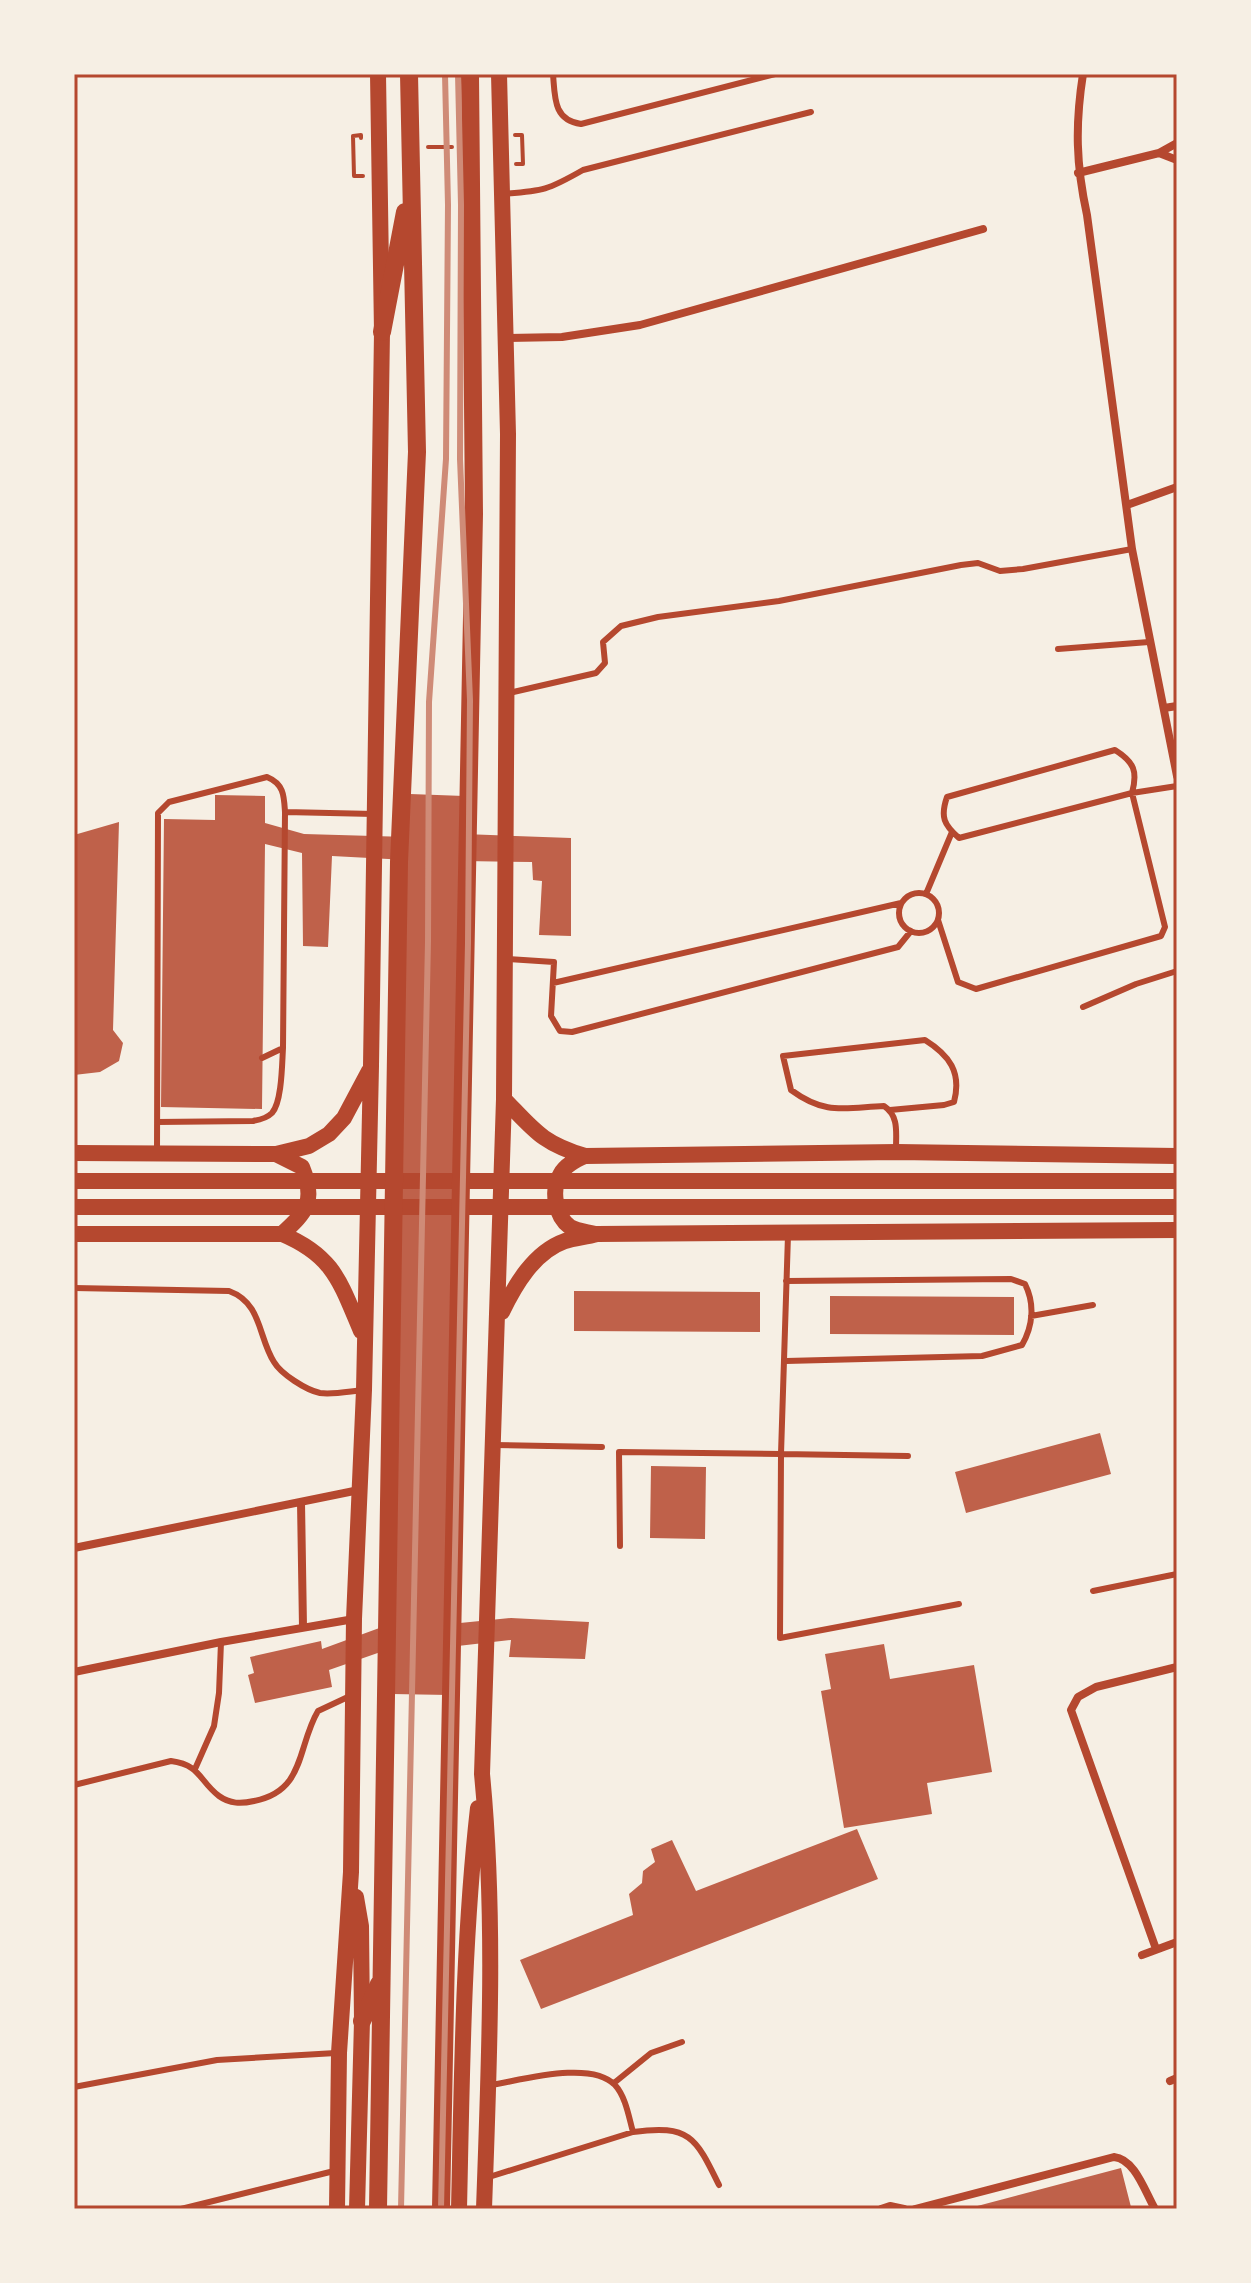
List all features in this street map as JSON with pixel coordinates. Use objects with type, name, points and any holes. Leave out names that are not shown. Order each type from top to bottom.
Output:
[{"type":"main road","points":[[337,2209],[339,2053],[351,1872],[354,1619],[364,1390],[371,1066],[382,332],[378,74]]},
{"type":"main road","points":[[378,2209],[399,862],[417,452],[409,74]]},
{"type":"main road","points":[[441,2209],[473,546],[470,74]]},
{"type":"main road","points":[[459,2209],[469,1887],[482,1774],[504,1099],[508,434],[499,74]]},
{"type":"main road","points":[[382,332],[412,174]]},
{"type":"main road","points":[[74,1153],[276,1154],[309,1146],[329,1134],[344,1118],[371,1066]]},
{"type":"main road","points":[[504,1099],[539,1135],[556,1147],[585,1156],[897,1152],[1177,1156]]},
{"type":"main road","points":[[276,1154],[302,1167],[309,1183],[310,1202],[282,1234]]},
{"type":"main road","points":[[585,1156],[572,1162],[560,1174],[554,1192],[557,1209],[570,1227],[597,1234]]},
{"type":"main road","points":[[74,1181],[1177,1181]]},
{"type":"main road","points":[[74,1207],[1177,1207]]},
{"type":"main road","points":[[498,1319],[517,1280],[545,1254],[563,1242],[597,1234],[1177,1230]]},
{"type":"main road","points":[[74,1234],[282,1234],[307,1245],[326,1261],[341,1283],[363,1336]]},
{"type":"main road","points":[[482,1774],[491,1931],[484,2209]]},
{"type":"main road","points":[[351,1872],[361,1926],[357,2209]]},
{"type":"main road","points":[[362,2025],[383,1975]]},
{"type":"street","points":[[1083,74],[1077,109],[1078,173],[1087,215],[1132,549],[1177,776]]},
{"type":"street","points":[[1078,173],[1159,153],[1177,143]]},
{"type":"street","points":[[1159,153],[1177,160]]},
{"type":"street","points":[[506,338],[562,337],[640,325],[983,229]]},
{"type":"street","points":[[1127,505],[1177,487]]},
{"type":"street","points":[[1164,708],[1177,706]]},
{"type":"street","points":[[74,1548],[359,1490]]},
{"type":"street","points":[[301,1502],[303,1627]]},
{"type":"street","points":[[74,1672],[354,1619]]},
{"type":"street","points":[[1156,1949],[1071,1710],[1078,1697],[1096,1687],[1177,1667]]},
{"type":"street","points":[[1142,1955],[1177,1942]]},
{"type":"street","points":[[915,2209],[1114,2157],[1130,2163],[1155,2209]]},
{"type":"street","points":[[881,2209],[890,2206],[904,2209]]},
{"type":"lane","points":[[553,74],[556,108],[566,119],[581,124],[775,74]]},
{"type":"lane","points":[[502,194],[543,191],[583,170],[811,112]]},
{"type":"lane","points":[[506,694],[596,673],[605,663],[603,642],[610,633],[621,626],[658,617],[779,601],[961,565],[978,563],[1000,571],[1023,569],[1132,549]]},
{"type":"lane","points":[[1058,649],[1149,642]]},
{"type":"lane","points":[[553,983],[901,903],[912,894],[926,894],[936,902],[938,920],[958,982],[976,989],[1161,936],[1165,927],[1132,793],[1136,778],[1129,759],[1115,750],[947,797],[942,811],[945,827],[959,838],[1132,793],[1177,786]]},
{"type":"lane","points":[[157,1122],[253,1121],[264,1119],[272,1113],[277,1102],[283,1048],[285,812],[283,790],[276,780],[267,777],[169,802],[158,813],[157,1122],[157,1153]]},
{"type":"lane","points":[[285,812],[374,814]]},
{"type":"lane","points":[[926,894],[952,832]]},
{"type":"lane","points":[[276,843],[285,843]]},
{"type":"lane","points":[[901,903],[901,922],[911,931],[924,933],[938,920]]},
{"type":"lane","points":[[504,959],[554,962],[551,1016],[560,1031],[572,1032],[898,947],[911,931]]},
{"type":"lane","points":[[1083,1007],[1107,995],[1177,971]]},
{"type":"lane","points":[[890,1110],[954,1102],[957,1091],[952,1064],[943,1051],[925,1040],[783,1056],[791,1090],[806,1101],[824,1108],[884,1106],[890,1110],[895,1117],[897,1152]]},
{"type":"lane","points":[[262,1058],[283,1048]]},
{"type":"lane","points":[[788,1232],[781,1454],[780,1638],[959,1604]]},
{"type":"lane","points":[[786,1281],[1011,1279],[1025,1284],[1030,1294],[1031,1316],[1030,1332],[1022,1345],[982,1356],[786,1361]]},
{"type":"lane","points":[[74,1288],[229,1291],[241,1295],[260,1322],[274,1363],[296,1381],[320,1393],[364,1390]]},
{"type":"lane","points":[[1031,1316],[1093,1305]]},
{"type":"lane","points":[[493,1445],[602,1447]]},
{"type":"lane","points":[[620,1546],[619,1452],[908,1456]]},
{"type":"lane","points":[[1093,1591],[1177,1574]]},
{"type":"lane","points":[[195,1769],[214,1726],[221,1642]]},
{"type":"lane","points":[[74,1785],[171,1761],[185,1763],[195,1769],[217,1795],[231,1803],[267,1798],[288,1784],[301,1763],[318,1711],[353,1694]]},
{"type":"lane","points":[[614,2083],[651,2053],[682,2042]]},
{"type":"lane","points":[[74,2087],[217,2060],[339,2053]]},
{"type":"lane","points":[[488,2086],[569,2072],[593,2074],[614,2083],[633,2132]]},
{"type":"lane","points":[[485,2178],[633,2132],[670,2130],[696,2142],[719,2185]]},
{"type":"lane","points":[[181,2209],[338,2170]]},
{"type":"path","points":[[354,176],[353,136],[361,135],[361,147]]},
{"type":"path","points":[[422,147],[453,147]]},
{"type":"building","points":[[410,794],[464,796],[464,834],[571,838],[571,936],[539,935],[542,881],[533,880],[532,862],[464,861],[450,1624],[511,1618],[589,1622],[585,1659],[509,1657],[511,1640],[449,1647],[449,1695],[392,1694],[392,1648],[329,1670],[332,1687],[255,1703],[248,1675],[254,1673],[250,1657],[321,1641],[322,1649],[393,1623],[407,860],[332,856],[328,947],[303,946],[302,853],[265,844],[262,1109],[161,1107],[164,819],[215,820],[215,795],[265,796],[265,823],[304,834],[408,837]]},
{"type":"building","points":[[119,822],[113,1030],[123,1043],[119,1061],[100,1072],[74,1075],[74,835]]},
{"type":"building","points":[[574,1291],[760,1292],[760,1332],[574,1331]]},
{"type":"building","points":[[830,1296],[1014,1297],[1014,1335],[830,1334]]},
{"type":"building","points":[[1100,1433],[1111,1474],[966,1513],[955,1472]]},
{"type":"building","points":[[651,1466],[706,1467],[705,1539],[650,1538]]},
{"type":"building","points":[[884,1644],[890,1679],[974,1665],[992,1772],[927,1783],[932,1814],[844,1828],[821,1691],[831,1689],[825,1654]]},
{"type":"building","points":[[857,1829],[878,1879],[541,2009],[520,1960],[633,1915],[629,1894],[642,1883],[643,1871],[655,1862],[651,1849],[672,1840],[696,1891]]},
{"type":"building","points":[[1121,2168],[1131,2207],[966,2209]]},
{"type":"railway","points":[[401,2209],[428,942],[429,702],[446,459],[448,205],[445,74]]},
{"type":"railway","points":[[441,2209],[468,943],[470,700],[460,459],[458,74]]}]
